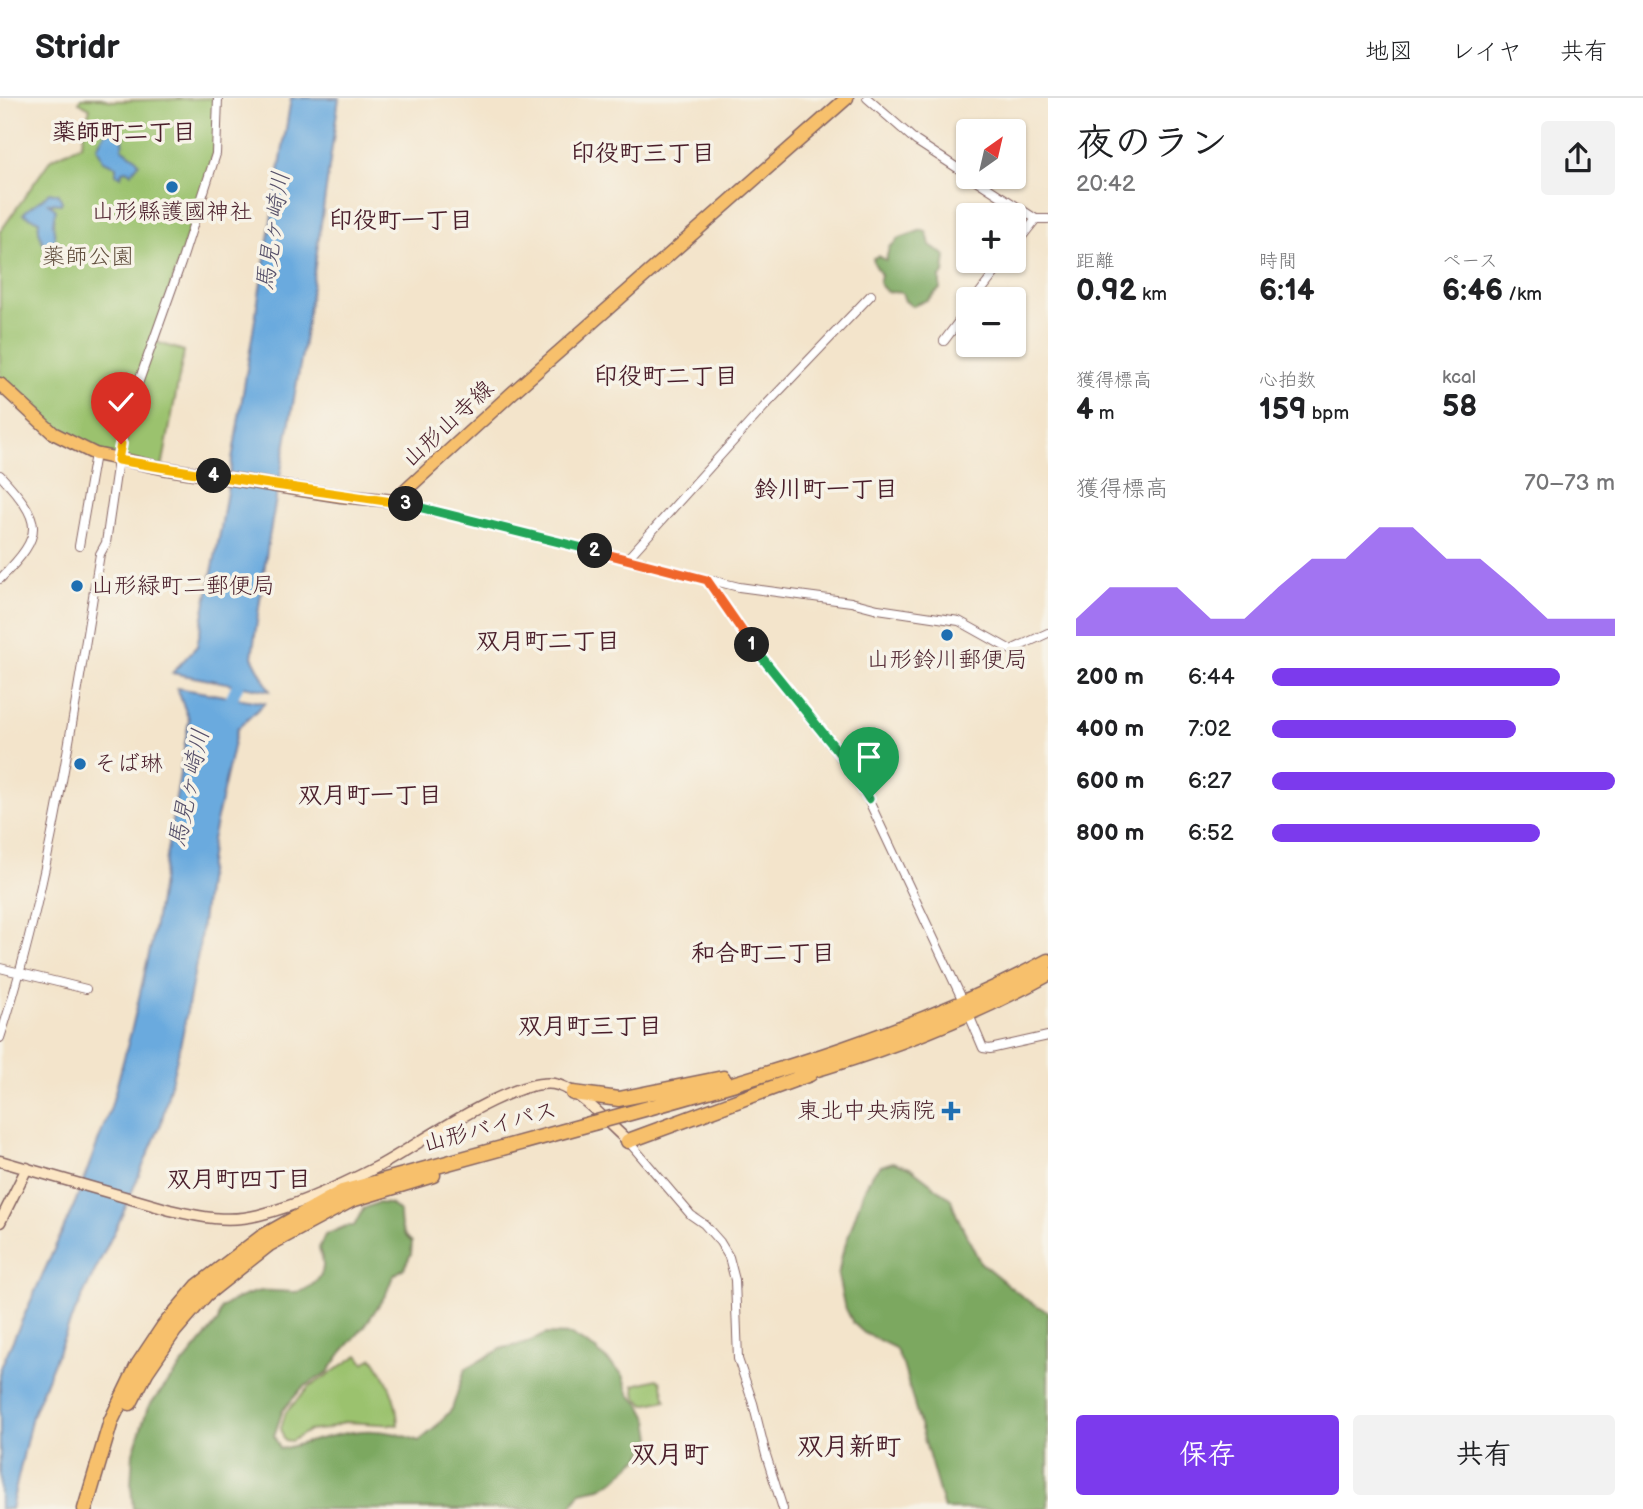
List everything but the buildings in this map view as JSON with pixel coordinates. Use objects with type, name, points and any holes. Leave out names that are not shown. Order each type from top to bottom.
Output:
[{"type":"highway","name":"山形バイパス","points":[[966,1008],[1048,961]]},
{"type":"highway","name":"山形バイパス","points":[[85,1509],[111,1421],[138,1366],[164,1326],[198,1286],[262,1237],[342,1192],[626,1120],[828,1061],[1048,974]]},
{"type":"highway","points":[[573,1093],[619,1099],[828,1061]]},
{"type":"highway","points":[[628,1141],[828,1061]]},
{"type":"highway","name":"山形バイパス","points":[[94,1509],[120,1423],[146,1372],[174,1331],[206,1294],[269,1244],[351,1200],[597,1127]]},
{"type":"main road","name":"山形山寺線","points":[[394,501],[511,394],[847,98]]},
{"type":"main road","points":[[0,384],[53,433],[96,454],[162,468],[341,496],[394,501]]},
{"type":"street","points":[[0,1038],[21,972],[61,791],[100,554],[106,543],[128,412],[216,154],[218,98]]},
{"type":"street","points":[[867,98],[916,141],[956,167]]},
{"type":"street","points":[[989,189],[1036,219],[1048,219]]},
{"type":"street","points":[[1026,232],[1036,219]]},
{"type":"street","points":[[984,287],[995,273]]},
{"type":"street","points":[[627,559],[764,407],[872,295]]},
{"type":"street","points":[[944,341],[956,325]]},
{"type":"street","points":[[79,546],[96,454]]},
{"type":"street","points":[[0,475],[25,502],[32,516],[33,527],[32,538],[24,554],[0,579]]},
{"type":"street","points":[[394,501],[739,587],[851,602],[959,621],[1011,650],[1048,633]]},
{"type":"street","points":[[707,580],[750,642],[860,782],[983,1048],[990,1049],[1048,1036]]},
{"type":"street","points":[[0,968],[86,989]]},
{"type":"street","points":[[0,1161],[196,1217],[225,1220],[258,1216],[308,1198],[379,1166],[459,1117],[524,1089],[543,1084],[558,1085],[573,1093],[628,1141],[691,1215],[704,1224],[720,1242],[729,1257],[734,1279],[738,1359],[783,1509]]},
{"type":"street","points":[[0,1222],[27,1168]]},
{"type":"green space","name":"薬師公園","points":[[81,98],[112,101],[217,98],[214,153],[153,341],[184,351],[162,468],[71,444],[0,384],[0,232],[51,159],[81,145],[90,108],[79,102]]},
{"type":"green space","points":[[922,230],[927,233],[930,245],[946,256],[944,273],[940,277],[940,289],[927,300],[913,306],[905,301],[902,293],[889,292],[882,287],[879,283],[881,275],[873,258],[878,256],[886,260],[889,247],[897,239]]},
{"type":"green space","points":[[893,1162],[912,1169],[951,1199],[980,1262],[1024,1298],[1048,1312],[1048,1509],[944,1509],[903,1365],[895,1348],[864,1333],[853,1323],[844,1305],[838,1276],[842,1255],[863,1193],[872,1174],[881,1166]]},
{"type":"green space","points":[[377,1203],[390,1204],[400,1212],[402,1229],[412,1242],[411,1254],[404,1268],[393,1276],[386,1294],[365,1326],[328,1372],[302,1388],[283,1410],[274,1436],[280,1449],[333,1435],[365,1431],[382,1431],[419,1441],[452,1409],[465,1369],[503,1348],[524,1344],[546,1334],[571,1335],[596,1350],[623,1375],[630,1395],[641,1405],[649,1420],[652,1438],[642,1455],[615,1480],[600,1488],[581,1492],[570,1509],[133,1509],[133,1453],[148,1407],[218,1321],[221,1308],[256,1292],[294,1292],[310,1287],[323,1269],[319,1248],[325,1235],[346,1226],[354,1226],[363,1209]]},
{"type":"green space","points":[[358,1355],[364,1363],[373,1358],[383,1374],[394,1398],[398,1425],[344,1422],[327,1429],[308,1431],[291,1441],[284,1440],[281,1428],[286,1412],[308,1388]]},
{"type":"green space","points":[[657,1379],[661,1382],[666,1400],[645,1405],[636,1397],[634,1385]]},
{"type":"water","points":[[291,98],[339,98],[303,349],[268,543],[252,657],[270,691],[172,673],[197,646],[221,528]]},
{"type":"water","points":[[116,128],[124,133],[122,148],[139,163],[131,173],[122,171],[121,177],[116,174],[116,166],[103,161],[97,147],[105,133]]},
{"type":"water","points":[[49,192],[58,194],[62,201],[61,204],[49,203],[56,210],[53,223],[55,242],[51,253],[41,239],[39,221],[23,214]]},
{"type":"water","points":[[177,688],[265,703],[237,729],[212,840],[199,948],[182,1037],[161,1124],[118,1224],[71,1320],[32,1416],[11,1509],[0,1509],[0,1369],[75,1203],[111,1107],[132,1028],[152,941],[189,720]]},
{"type":"waterway","name":"馬見ヶ崎川","points":[[226,711],[238,684],[239,669]]},
{"type":"place","name":"山形縣護國神社","points":[[172,187]]},
{"type":"place","name":"山形緑町二郵便局","points":[[77,586]]},
{"type":"place","name":"山形鈴川郵便局","points":[[947,635]]},
{"type":"place","name":"そば琳","points":[[80,764]]},
{"type":"place","name":"東北中央病院","points":[[951,1111]]},
{"type":"district","name":"薬師町二丁目","points":[[124,132]]},
{"type":"district","name":"印役町三丁目","points":[[643,153]]},
{"type":"district","name":"印役町一丁目","points":[[401,220]]},
{"type":"district","name":"印役町二丁目","points":[[666,376]]},
{"type":"district","name":"鈴川町一丁目","points":[[826,489]]},
{"type":"district","name":"双月町二丁目","points":[[548,641]]},
{"type":"district","name":"双月町一丁目","points":[[370,795]]},
{"type":"district","name":"和合町二丁目","points":[[763,953]]},
{"type":"district","name":"双月町三丁目","points":[[590,1026]]},
{"type":"district","name":"双月町四丁目","points":[[239,1179]]},
{"type":"district","name":"双月新町","points":[[849,1447]]},
{"type":"district","name":"双月町","points":[[670,1455]]},
{"type":"route","points":[[121,444],[118,460],[341,496],[394,501],[707,580],[750,642],[848,764],[869,799]]}]
